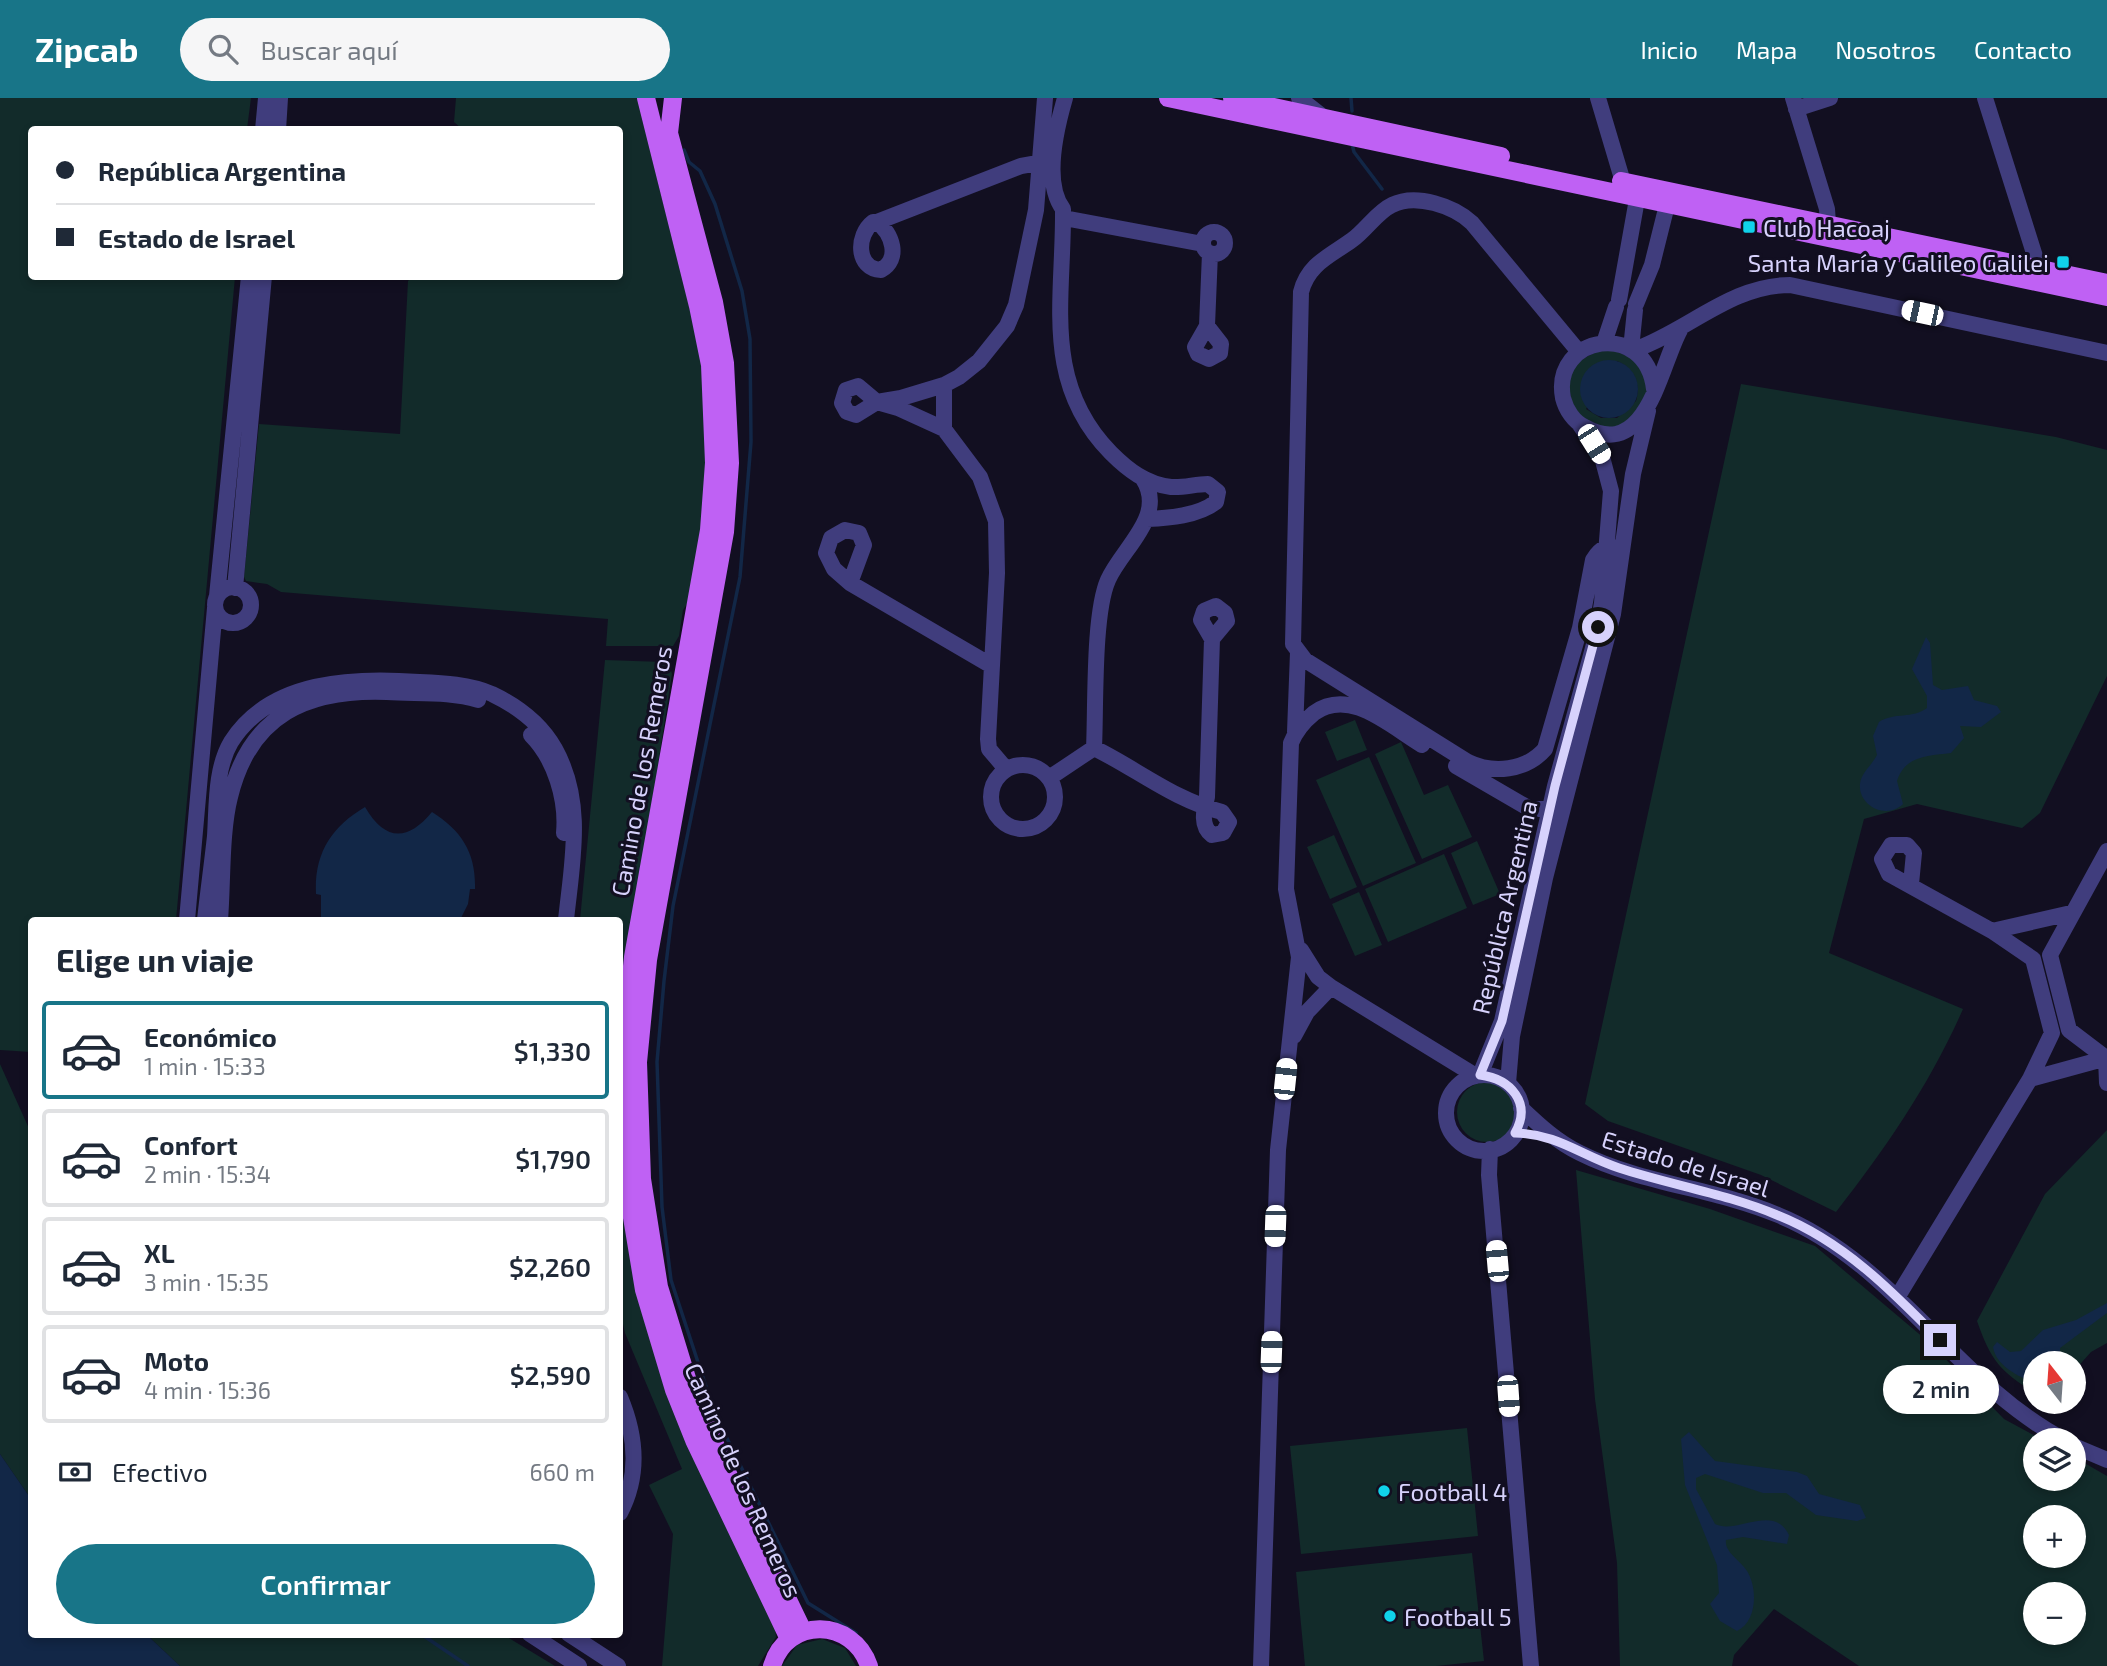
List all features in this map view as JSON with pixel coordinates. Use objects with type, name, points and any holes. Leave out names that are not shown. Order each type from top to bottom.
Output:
[{"type":"main road","name":"Camino de los Remeros","points":[[623,1052],[632,957],[709,530],[714,463],[713,409],[705,338],[646,98]]},
{"type":"main road","name":"Camino de los Remeros","points":[[673,98],[669,133],[714,302],[725,363],[730,463],[725,532],[648,960],[638,1062],[642,1179],[659,1287],[689,1385],[796,1635]]},
{"type":"main road","points":[[1168,98],[1631,189]]},
{"type":"main road","points":[[1232,98],[1265,101],[1669,198],[2107,297]]},
{"type":"main road","points":[[1669,198],[1828,223],[2107,283]]},
{"type":"main road","name":"Camino de los Remeros","points":[[623,1092],[626,1181],[644,1290],[671,1380],[694,1440],[796,1635]]},
{"type":"main road","name":"Camino de los Remeros","points":[[796,1635],[817,1628],[844,1634],[863,1652],[869,1666]]},
{"type":"main road","points":[[772,1663],[796,1635]]},
{"type":"street","points":[[263,126],[266,98]]},
{"type":"street","points":[[278,126],[281,98]]},
{"type":"street","points":[[1006,769],[989,749],[996,521],[980,477],[944,429],[898,408],[877,402],[944,385],[979,361],[1007,326],[1016,306],[1033,228],[1046,193],[1048,161],[1045,98]]},
{"type":"street","points":[[1048,161],[1065,98]]},
{"type":"street","points":[[1299,98],[1324,117]]},
{"type":"street","points":[[1598,98],[1631,189],[1626,261],[1619,299],[1604,342]]},
{"type":"street","points":[[1828,223],[1827,209],[1794,104],[1830,98]]},
{"type":"street","points":[[1984,98],[2039,269]]},
{"type":"street","points":[[877,222],[1021,166],[1048,161]]},
{"type":"street","points":[[1046,193],[1063,209],[1062,353],[1069,389],[1079,413],[1094,435],[1143,479],[1170,487],[1208,484],[1218,492],[1219,497],[1214,505],[1204,509],[1172,518],[1147,519]]},
{"type":"street","points":[[1633,349],[1637,302],[1652,265],[1669,198]]},
{"type":"street","points":[[1580,352],[1472,223],[1462,214],[1443,207],[1419,201],[1393,204],[1360,234],[1318,262],[1304,279],[1301,292],[1291,632],[1304,660],[1468,762],[1489,769],[1520,765],[1539,756],[1545,749],[1580,628],[1593,560],[1598,551],[1615,547]]},
{"type":"street","points":[[1033,228],[1064,225],[1207,248],[1207,326]]},
{"type":"street","points":[[1626,261],[1652,265]]},
{"type":"street","points":[[235,588],[254,302],[250,280]]},
{"type":"street","points":[[187,917],[216,602],[254,302],[262,280]]},
{"type":"street","points":[[1633,349],[1681,328],[1761,286],[1790,285],[2107,353]]},
{"type":"street","points":[[1619,299],[1637,302]]},
{"type":"street","points":[[1654,389],[1649,367],[1633,349],[1604,342],[1580,352],[1570,362],[1562,389],[1564,402],[1580,425],[1591,431],[1617,433],[1629,429],[1648,411],[1654,389],[1681,328]]},
{"type":"street","points":[[944,385],[944,429]]},
{"type":"street","name":"República Argentina","points":[[1478,1075],[1502,1021],[1523,954],[1561,788],[1604,628],[1615,547],[1648,411]]},
{"type":"street","name":"República Argentina","points":[[1580,425],[1602,457],[1609,477],[1615,547]]},
{"type":"street","points":[[1094,748],[1100,632],[1106,584],[1147,519],[1149,499],[1143,479]]},
{"type":"street","points":[[849,583],[992,667]]},
{"type":"street","points":[[235,588],[243,590],[250,599],[247,616],[232,623],[221,618],[216,602],[226,589],[235,588]]},
{"type":"street","points":[[1094,748],[1186,801],[1205,808],[1212,639]]},
{"type":"street","points":[[1261,1666],[1278,1150],[1299,966],[1286,890],[1291,743],[1295,732],[1298,652]]},
{"type":"street","points":[[205,917],[218,790],[222,764],[231,743],[259,714],[304,690],[358,680],[459,684],[492,694],[523,713],[545,733],[570,785],[576,823],[566,917]]},
{"type":"street","points":[[220,917],[229,799],[246,756],[269,727],[301,704],[348,691],[459,696],[496,706],[517,721],[538,742],[559,784],[565,822],[555,917]]},
{"type":"street","points":[[1295,732],[1318,711],[1332,704],[1356,705],[1516,803],[1530,809],[1550,809]]},
{"type":"street","points":[[259,714],[269,727]]},
{"type":"street","points":[[231,743],[246,756]]},
{"type":"street","points":[[1049,778],[1094,748]]},
{"type":"street","points":[[1015,766],[1034,767],[1049,778],[1055,796],[1050,815],[1035,827],[1016,829],[999,820],[991,803],[993,784],[1006,769],[1015,766]]},
{"type":"street","name":"República Argentina","points":[[1507,1083],[1523,954],[1550,809],[1561,788]]},
{"type":"street","points":[[2107,851],[2050,955],[2070,1030],[2106,1058],[2107,1083]]},
{"type":"street","points":[[1898,1296],[2030,1079],[2052,1033],[2033,959],[1993,931],[1911,884]]},
{"type":"street","points":[[1993,931],[2071,913]]},
{"type":"street","points":[[1296,944],[1318,977],[1331,987],[1478,1075],[1496,1077],[1516,1092],[1521,1108],[1515,1133],[1506,1143],[1490,1149],[1466,1145],[1453,1135],[1446,1111],[1455,1088],[1478,1075]]},
{"type":"street","points":[[2033,959],[2050,955]]},
{"type":"street","points":[[1288,1055],[1307,1012],[1331,987]]},
{"type":"street","points":[[2052,1033],[2070,1030]]},
{"type":"street","points":[[2030,1079],[2106,1058]]},
{"type":"street","name":"Estado de Israel","points":[[1521,1108],[1555,1138],[1580,1153],[1615,1167],[1778,1215],[1849,1255],[1898,1296],[2002,1399],[2046,1428]]},
{"type":"street","name":"Estado de Israel","points":[[1515,1133],[1555,1138]]},
{"type":"street","points":[[1466,1145],[1493,1205]]},
{"type":"street","points":[[1490,1149],[1531,1666]]},
{"type":"street","points":[[623,1406],[632,1432],[634,1453],[625,1488]]},
{"type":"street","points":[[2086,1451],[2107,1460]]},
{"type":"street","points":[[536,1638],[579,1666]]},
{"type":"street","points":[[575,1638],[618,1666]]},
{"type":"green space","points":[[0,98],[251,98],[247,126],[28,126],[28,280],[235,280],[176,917],[28,917],[28,1052],[0,1050]]},
{"type":"green space","points":[[456,98],[642,98],[659,187],[699,334],[706,394],[708,458],[704,518],[691,598],[683,610],[679,636],[673,646],[606,646],[608,619],[281,592],[267,584],[246,581],[244,577],[259,424],[400,434],[409,280],[623,280],[623,126],[459,126],[454,122]]},
{"type":"green space","points":[[1608,348],[1639,361],[1649,394],[1631,423],[1609,429],[1578,416],[1569,381],[1577,365]],"holes":[[[1617,361],[1632,372],[1637,382],[1636,401],[1617,418],[1601,418],[1586,409]]]},
{"type":"green space","points":[[1741,384],[2056,437],[2107,450],[2107,676],[2040,813],[2022,828],[1917,804],[1864,819],[1829,953],[1963,1009],[1906,1115],[1836,1212],[1761,1175],[1608,1121],[1585,1104]]},
{"type":"green space","points":[[605,660],[663,662],[670,667],[672,674],[623,991],[623,917],[580,917]]},
{"type":"green space","points":[[1355,720],[1367,750],[1337,761],[1325,732]]},
{"type":"green space","points":[[1401,742],[1424,795],[1448,785],[1472,837],[1422,859],[1375,754]]},
{"type":"green space","points":[[1369,757],[1416,863],[1363,886],[1316,780]]},
{"type":"green space","points":[[1334,835],[1357,887],[1330,899],[1307,847]]},
{"type":"green space","points":[[1477,841],[1500,894],[1473,905],[1451,853]]},
{"type":"green space","points":[[1444,854],[1467,908],[1388,942],[1365,889]]},
{"type":"green space","points":[[1359,892],[1382,945],[1355,956],[1332,904]]},
{"type":"green space","points":[[0,1064],[28,1126],[28,1495],[0,1454]]},
{"type":"green space","points":[[1481,1082],[1493,1082],[1512,1095],[1517,1112],[1515,1124],[1504,1137],[1493,1142],[1481,1142],[1462,1129],[1457,1118],[1457,1106],[1470,1087]]},
{"type":"green space","points":[[2107,1130],[2107,1343],[2086,1358],[2086,1351],[2023,1351],[2023,1385],[2005,1371],[1992,1356],[1977,1321],[2045,1194]]},
{"type":"green space","points":[[1576,1170],[1710,1209],[1815,1246],[1931,1344],[2004,1419],[2023,1429],[2023,1491],[2086,1491],[2086,1464],[2107,1476],[2107,1666],[1859,1666],[1774,1609],[1734,1655],[1732,1666],[1620,1666],[1617,1563],[1595,1399]]},
{"type":"green space","points":[[623,1197],[631,1260],[775,1628],[776,1637],[758,1666],[662,1666],[673,1534],[649,1485],[682,1469],[625,1333]]},
{"type":"green space","name":"Football 4","points":[[1467,1428],[1478,1536],[1301,1554],[1290,1446]]},
{"type":"green space","name":"Football 5","points":[[1472,1553],[1484,1661],[1436,1666],[1305,1666],[1296,1572]]},
{"type":"green space","points":[[150,1638],[509,1638],[555,1666],[180,1666]]},
{"type":"green space","points":[[822,1639],[845,1648],[856,1666],[782,1666],[797,1645]]},
{"type":"water","points":[[1603,360],[1615,360],[1625,364],[1634,373],[1638,395],[1630,410],[1615,418],[1603,418],[1593,414],[1584,405],[1580,395],[1580,383],[1584,373],[1593,364]]},
{"type":"water","points":[[1926,637],[1930,643],[1933,685],[1942,690],[1968,686],[1974,700],[1997,706],[2001,712],[1981,727],[1960,726],[1964,738],[1951,753],[1919,758],[1906,766],[1897,781],[1903,804],[1896,809],[1882,811],[1864,799],[1861,780],[1877,755],[1873,736],[1879,722],[1927,708],[1927,696],[1912,669]]},
{"type":"water","points":[[365,807],[380,826],[397,834],[414,829],[432,812],[452,827],[470,854],[475,876],[475,889],[470,889],[468,904],[462,917],[321,917],[321,895],[316,894],[318,866],[327,843],[353,815]]},
{"type":"water","points":[[2107,1303],[2107,1313],[2060,1348],[2060,1351],[2023,1351],[2023,1378],[2003,1365],[1995,1354],[1993,1347],[1997,1342],[2010,1352],[2021,1351],[2043,1330],[2076,1320]]},
{"type":"water","points":[[1689,1432],[1715,1461],[1797,1472],[1807,1476],[1819,1494],[1860,1505],[1866,1518],[1857,1521],[1816,1515],[1786,1493],[1763,1493],[1705,1474],[1696,1478],[1696,1489],[1715,1524],[1733,1526],[1774,1521],[1789,1535],[1787,1544],[1743,1537],[1726,1540],[1730,1552],[1747,1571],[1753,1586],[1752,1613],[1744,1627],[1737,1631],[1720,1621],[1710,1604],[1719,1593],[1717,1565],[1685,1485],[1681,1439]]},
{"type":"water","points":[[0,1454],[28,1495],[28,1638],[150,1638],[180,1666],[0,1666]]},
{"type":"waterway","points":[[1351,98],[1352,111]]},
{"type":"waterway","points":[[1352,144],[1354,152],[1382,189]]},
{"type":"waterway","points":[[684,150],[689,162],[700,171],[715,204],[742,291],[750,339],[751,442],[740,577],[673,906],[664,981],[657,1062],[662,1207],[671,1280],[715,1414],[808,1603],[856,1633]]},
{"type":"waterway","points":[[427,1638],[468,1666]]},
{"type":"place","name":"Club Hacoaj","points":[[1749,227]]},
{"type":"place","name":"Santa María y Galileo Galilei","points":[[2063,262]]},
{"type":"place","name":"Football 4","points":[[1384,1491]]},
{"type":"place","name":"Football 5","points":[[1390,1616]]},
{"type":"route","points":[[1598,627],[1555,786],[1502,1021],[1480,1075],[1496,1077],[1516,1092],[1522,1114],[1515,1133],[1555,1138],[1580,1153],[1615,1167],[1778,1215],[1829,1242],[1869,1270],[1940,1340]]}]
